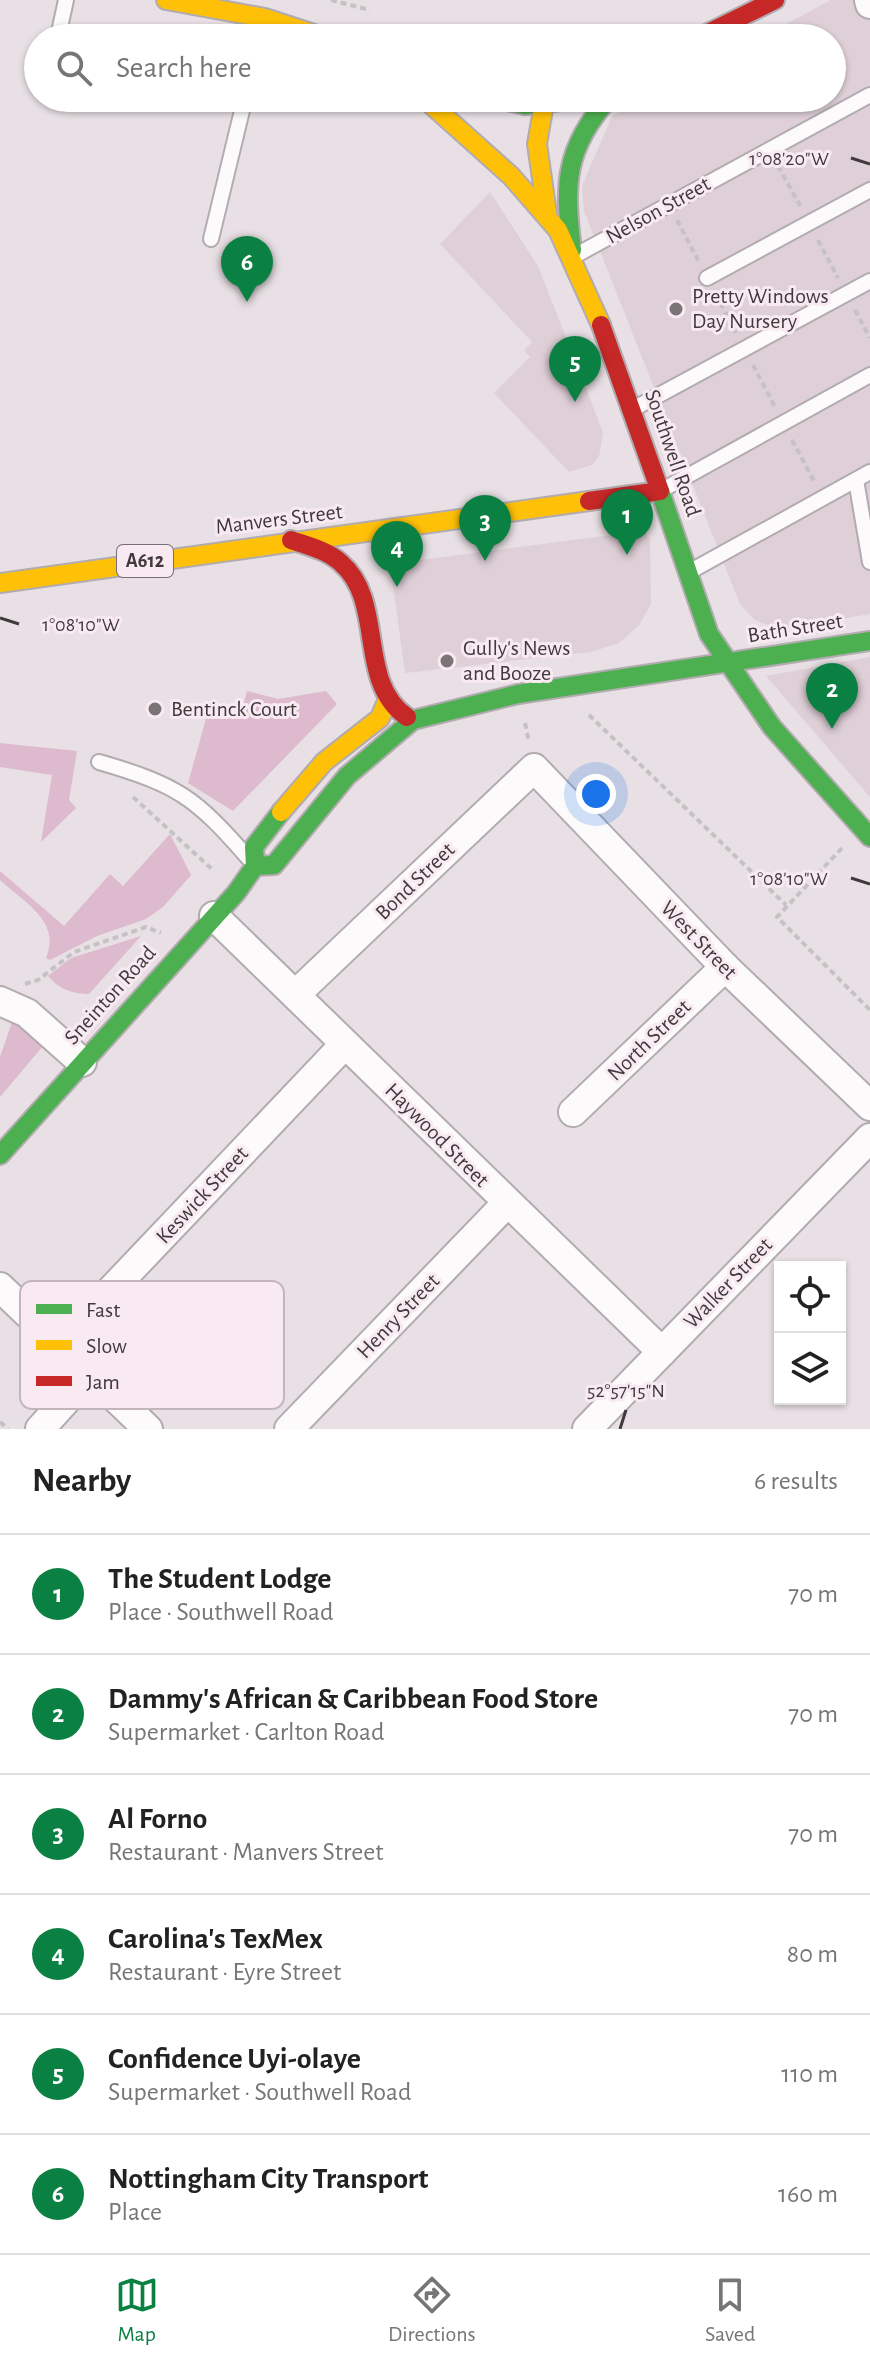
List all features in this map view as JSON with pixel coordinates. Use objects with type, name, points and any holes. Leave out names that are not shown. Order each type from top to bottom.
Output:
[{"type":"main road","points":[[166,0],[283,24]]},
{"type":"main road","points":[[725,24],[772,0]]},
{"type":"main road","name":"Southwell Road","points":[[440,112],[482,148],[547,216],[573,258],[634,409],[709,634],[772,727],[866,833]]},
{"type":"main road","points":[[541,112],[536,123],[535,141],[547,216]]},
{"type":"main road","name":"Southwell Road","points":[[573,258],[566,199],[567,165],[587,121],[596,112]]},
{"type":"main road","name":"Manvers Street","points":[[0,583],[291,540],[397,529],[660,491]]},
{"type":"main road","points":[[397,529],[367,568],[375,660],[388,699],[413,720]]},
{"type":"main road","points":[[291,540],[318,547],[343,563],[367,568]]},
{"type":"main road","name":"Bath Street","points":[[727,663],[870,641]]},
{"type":"main road","name":"Sneinton Road","points":[[255,866],[274,865],[347,776],[413,720],[518,694],[727,663]]},
{"type":"main road","name":"Sneinton Road","points":[[0,1155],[236,893],[255,866],[254,847],[260,839],[321,766],[348,741],[383,718],[388,699]]},
{"type":"street","name":"West Street","points":[[534,768],[725,967],[870,1106]]},
{"type":"street","name":"Bond Street","points":[[296,994],[534,768]]},
{"type":"street","name":"Haywood Street","points":[[214,916],[506,1204],[662,1352]]},
{"type":"street","name":"North Street","points":[[573,1112],[725,967]]},
{"type":"street","points":[[6,995],[82,1062]]},
{"type":"street","name":"Keswick Street","points":[[120,1281],[345,1044]]},
{"type":"street","name":"Walker Street","points":[[587,1429],[870,1138]]},
{"type":"street","name":"Henry Street","points":[[289,1429],[506,1204]]},
{"type":"street","points":[[0,1287],[20,1307]]},
{"type":"street","points":[[40,1429],[58,1409]]},
{"type":"street","points":[[126,1409],[148,1429]]},
{"type":"lane","points":[[61,24],[66,0]]},
{"type":"lane","points":[[264,24],[265,18]]},
{"type":"lane","name":"Nelson Street","points":[[846,108],[870,95]]},
{"type":"lane","points":[[211,239],[242,112]]},
{"type":"lane","name":"Nelson Street","points":[[573,258],[839,112]]},
{"type":"lane","points":[[707,278],[870,190]]},
{"type":"lane","points":[[634,409],[870,281]]},
{"type":"lane","points":[[660,491],[870,375]]},
{"type":"lane","points":[[689,572],[870,472]]},
{"type":"lane","points":[[856,480],[870,562]]},
{"type":"lane","points":[[99,762],[174,787],[212,817],[255,866]]},
{"type":"path","points":[[331,0],[370,10]]},
{"type":"path","points":[[770,149],[870,338]]},
{"type":"path","points":[[561,689],[786,905]]},
{"type":"path","points":[[518,694],[534,768]]},
{"type":"path","points":[[133,797],[174,831],[236,893]]},
{"type":"path","points":[[866,833],[786,905],[777,917],[870,1010]]},
{"type":"path","points":[[6,995],[38,980],[74,952],[146,927],[189,943]]},
{"type":"path","points":[[0,1422],[8,1429]]},
{"type":"shaded area","points":[[831,0],[870,0],[870,614],[779,629],[755,620],[740,604],[584,211],[582,186],[612,116],[620,112],[846,112],[846,24],[786,24]]},
{"type":"shaded area","points":[[490,192],[538,266],[603,432],[599,457],[592,465],[569,472],[494,393],[530,357],[524,350],[532,342],[440,244]]},
{"type":"shaded area","points":[[642,531],[650,539],[651,604],[639,625],[619,643],[591,652],[405,673],[390,564]]},
{"type":"shaded area","points":[[870,657],[870,797],[766,676]]},
{"type":"shaded area","points":[[247,691],[278,699],[326,691],[337,704],[233,811],[188,783],[209,708],[241,714]]},
{"type":"shaded area","points":[[0,743],[77,751],[69,800],[76,808],[41,842],[52,775],[0,767]]},
{"type":"shaded area","points":[[170,834],[191,875],[163,907],[146,919],[97,936],[50,960],[46,958],[50,945],[45,923],[0,880],[0,871],[64,926],[110,874],[123,886]]},
{"type":"shaded area","points":[[141,936],[89,994],[66,990],[48,976],[71,958]]},
{"type":"shaded area","points":[[13,1019],[48,1040],[0,1097],[0,1057]]},
{"type":"traffic: fast","points":[[572,250],[568,206],[571,169],[583,134],[598,112]]},
{"type":"traffic: fast","points":[[660,491],[709,634],[772,727],[870,837]]},
{"type":"traffic: fast","points":[[255,866],[274,865],[347,776],[413,720],[518,694],[870,641]]},
{"type":"traffic: fast","points":[[0,1155],[236,893],[255,866],[254,847],[281,812]]},
{"type":"traffic: slow","points":[[166,0],[283,24]]},
{"type":"traffic: slow","points":[[440,112],[511,176],[558,230],[601,325]]},
{"type":"traffic: slow","points":[[543,112],[537,144],[547,213]]},
{"type":"traffic: slow","points":[[0,583],[589,501]]},
{"type":"traffic: slow","points":[[281,812],[324,762],[380,718],[388,699]]},
{"type":"traffic: jam","points":[[726,24],[775,0]]},
{"type":"traffic: jam","points":[[589,501],[660,491],[601,325]]},
{"type":"traffic: jam","points":[[291,540],[330,555],[355,579],[363,599],[382,684],[391,702],[407,717]]},
{"type":"place","name":"Nottingham City Transport","points":[[247,302]]},
{"type":"place","name":"Pretty Windows Day Nursery","points":[[676,309]]},
{"type":"place","name":"Confidence Uyi-olaye","points":[[575,402]]},
{"type":"place","name":"The Student Lodge","points":[[627,555]]},
{"type":"place","name":"Al Forno","points":[[485,561]]},
{"type":"place","name":"Carolina's TexMex","points":[[397,587]]},
{"type":"place","name":"Gully's News and Booze","points":[[447,661]]},
{"type":"place","name":"Bentinck Court","points":[[155,709]]},
{"type":"place","name":"Dammy's African & Caribbean Food Store","points":[[832,729]]}]
